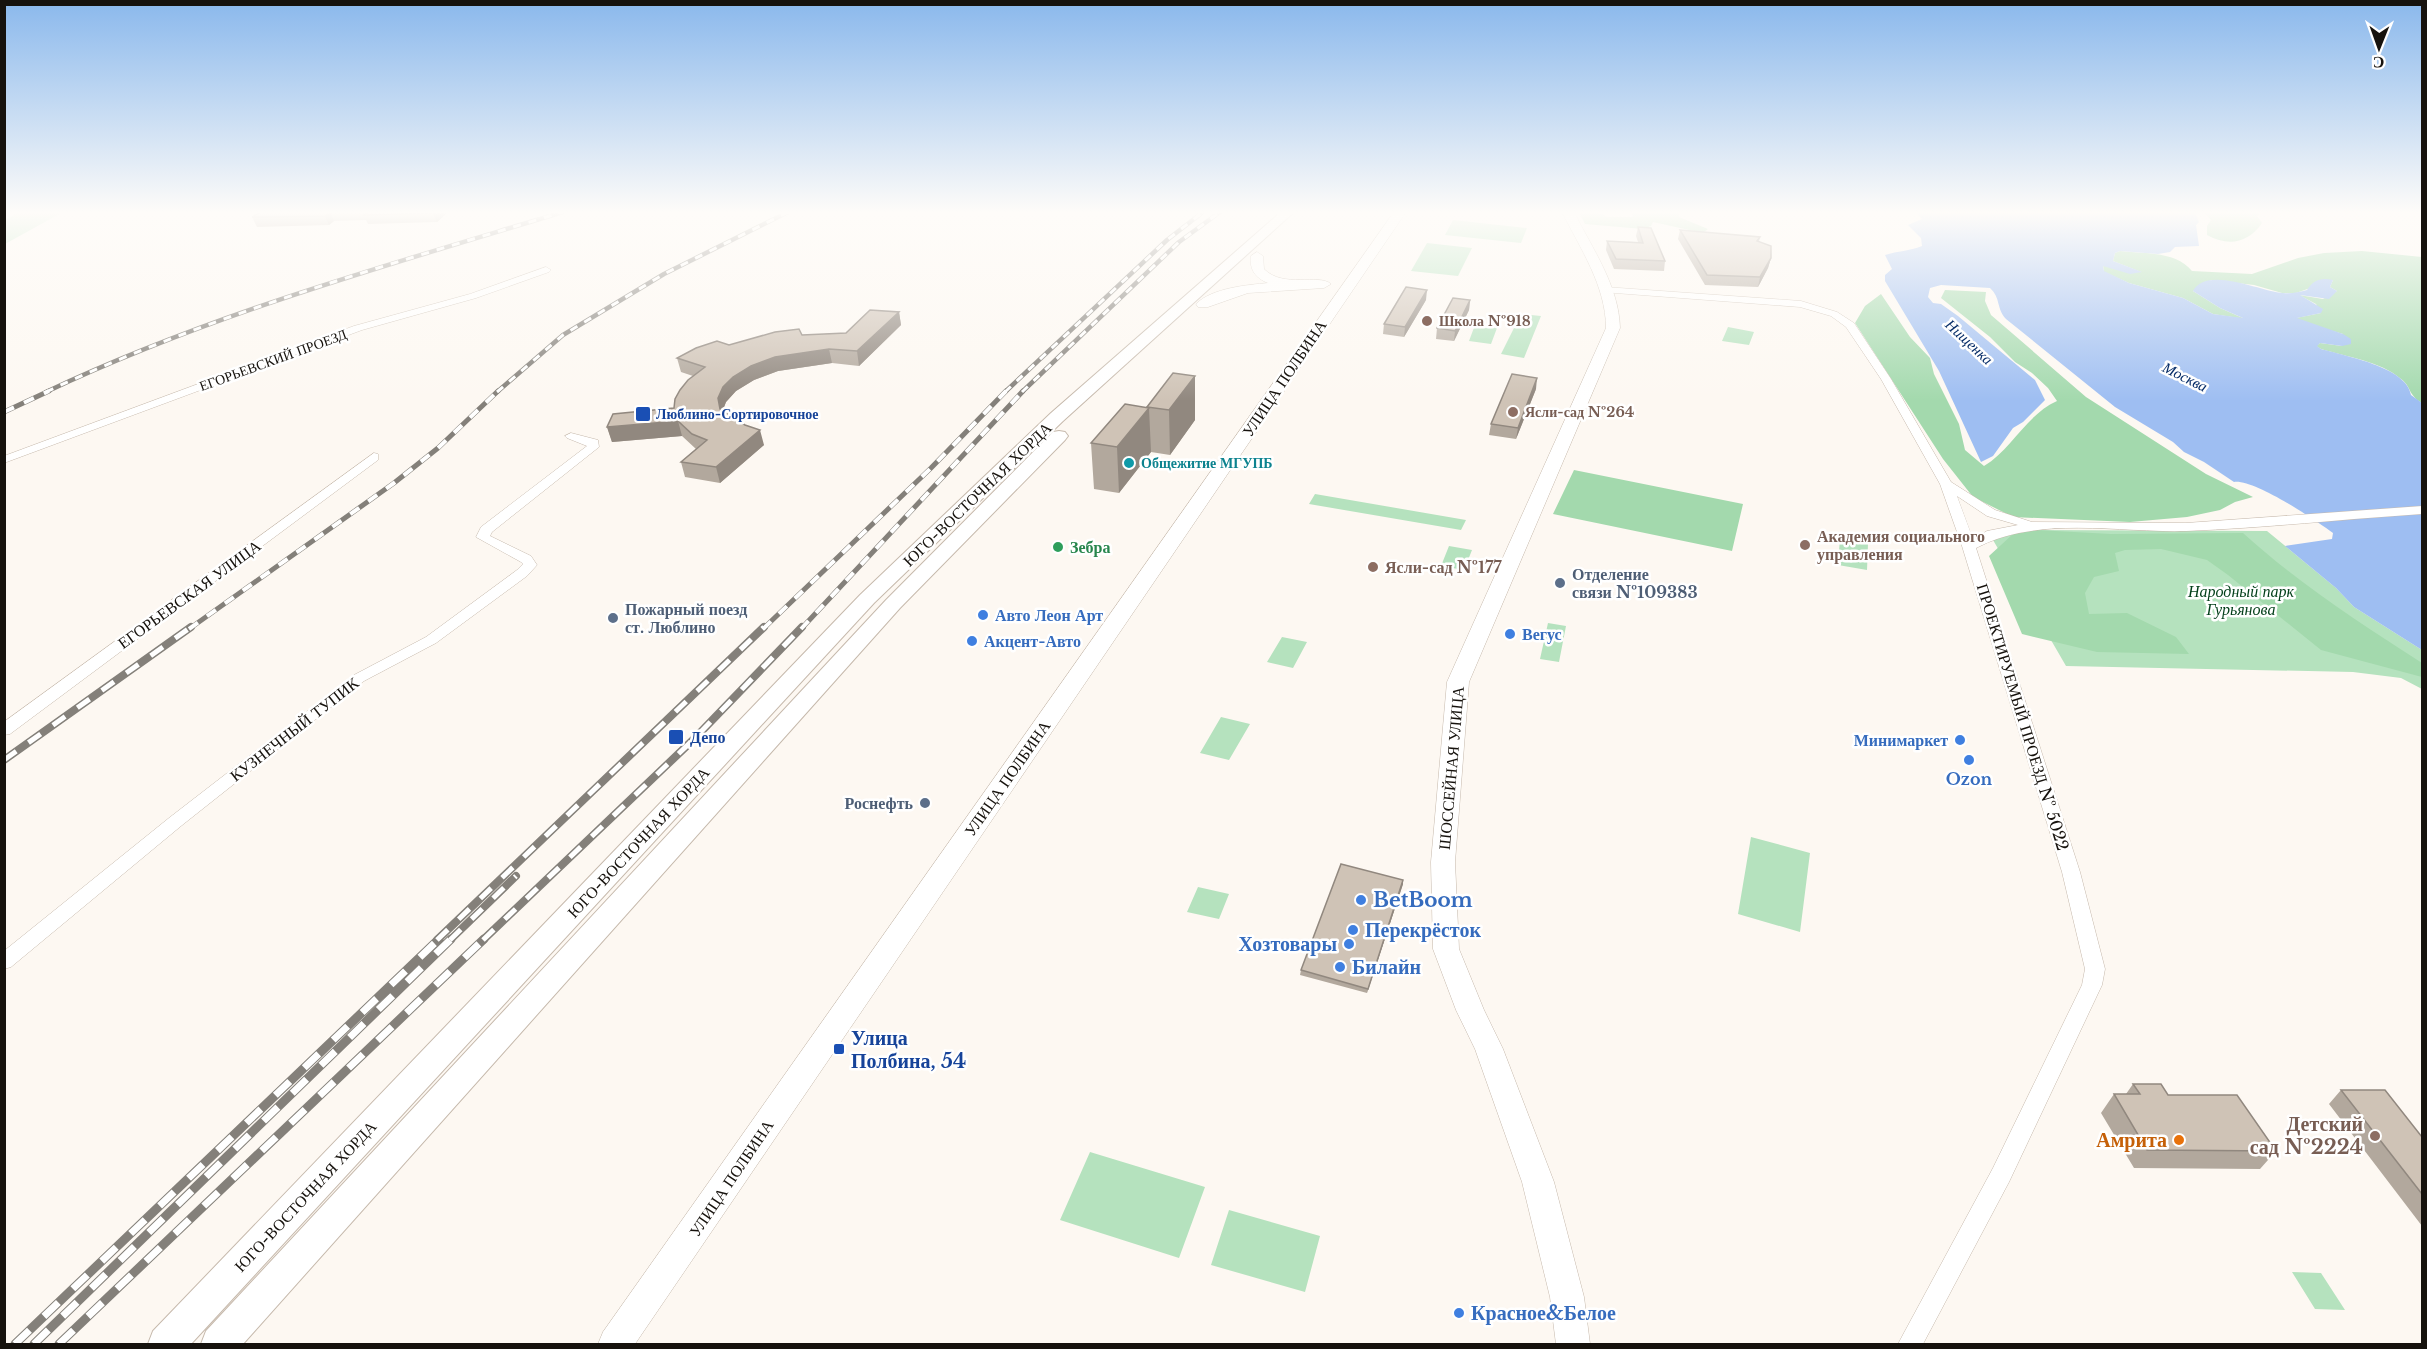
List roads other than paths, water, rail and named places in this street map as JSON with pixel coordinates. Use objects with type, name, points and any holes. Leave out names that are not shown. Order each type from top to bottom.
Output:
[{"type":"main road","name":"ЮГО-ВОСТОЧНАЯ ХОРДА","points":[[165,1344],[867,599],[1057,417],[1216,275]]},
{"type":"main road","name":"ЮГО-ВОСТОЧНАЯ ХОРДА","points":[[219,1344],[893,604],[1073,422],[1236,275]]},
{"type":"main road","points":[[1263,275],[1268,279],[1286,282],[1336,284]]},
{"type":"main road","name":"УЛИЦА ПОЛБИНА","points":[[615,1344],[1344,275]]},
{"type":"main road","name":"ШОССЕЙНАЯ УЛИЦА","points":[[1573,1344],[1567,1297],[1538,1182],[1489,1049],[1470,1010],[1446,949],[1443,862],[1458,682],[1613,328],[1614,318],[1598,275]]},
{"type":"main road","points":[[1203,304],[1223,294],[1245,289],[1336,284]]},
{"type":"street","name":"ЕГОРЬЕВСКИЙ ПРОЕЗД","points":[[4,460],[358,328],[473,296],[532,275]]},
{"type":"street","name":"ПРОЕКТИРУЕМЫЙ ПРОЕЗД № 5022","points":[[1605,290],[1782,301],[1815,307],[1842,317],[1851,325],[1886,379],[1946,484],[1969,546],[2071,872],[2095,969],[2092,985],[2001,1174],[1910,1344]]},
{"type":"street","name":"КУЗНЕЧНЫЙ ТУПИК","points":[[4,962],[175,822],[359,678],[431,640],[522,573],[530,565],[526,559],[483,537],[486,530],[593,447],[594,442],[571,436]]},
{"type":"street","name":"ЕГОРЬЕВСКАЯ УЛИЦА","points":[[8,725],[374,457]]},
{"type":"street","points":[[1946,484],[1992,513],[2035,525]]},
{"type":"street","points":[[1969,546],[1992,534],[2035,525],[2186,527],[2422,510]]},
{"type":"water","points":[[1885,275],[2112,275],[2129,283],[2183,298],[2213,314],[2243,318],[2220,308],[2193,291],[2200,284],[2210,280],[2222,280],[2274,292],[2295,293],[2307,290],[2318,280],[2333,280],[2330,287],[2337,291],[2329,299],[2300,295],[2323,309],[2321,313],[2297,318],[2343,334],[2351,339],[2351,344],[2342,346],[2320,343],[2317,346],[2387,370],[2399,377],[2407,385],[2411,395],[2422,403],[2422,650],[2354,607],[2336,588],[2285,546],[2332,539],[2333,533],[2269,493],[2234,482],[2115,407],[2006,319],[1990,288],[1941,285],[1930,288],[1928,297],[1933,303],[1941,304],[1958,316],[2035,380],[2045,400],[2023,422],[2013,428],[1993,456],[1981,462],[1939,371],[1885,281]]},
{"type":"railway","points":[[46,392],[172,338],[357,275]]},
{"type":"railway","points":[[497,392],[563,335],[662,275]]},
{"type":"railway","points":[[1005,392],[1130,275]]},
{"type":"railway","points":[[1023,391],[1145,275]]},
{"type":"railway","points":[[4,412],[49,391]]},
{"type":"railway","points":[[189,629],[394,483],[438,448],[498,391]]},
{"type":"railway","points":[[801,629],[1023,391]]},
{"type":"railway","points":[[763,629],[931,468],[1005,392]]},
{"type":"railway","points":[[4,760],[191,627]]},
{"type":"railway","points":[[437,940],[764,627]]},
{"type":"railway","points":[[483,940],[694,739],[802,627]]},
{"type":"railway","points":[[450,940],[516,876]]},
{"type":"railway","points":[[15,1344],[439,939]]},
{"type":"railway","points":[[34,1344],[451,939]]},
{"type":"railway","points":[[59,1344],[484,939]]},
{"type":"place","name":"Школа №918","points":[[1427,321]]},
{"type":"place","name":"Ясли-сад №264","points":[[1513,412]]},
{"type":"place","name":"Люблино-Сортировочное","points":[[643,414]]},
{"type":"place","name":"Общежитие МГУПБ","points":[[1129,463]]},
{"type":"place","name":"Академия социального управления","points":[[1805,545]]},
{"type":"place","name":"Зебра","points":[[1058,547]]},
{"type":"place","name":"Ясли-сад №177","points":[[1373,567]]},
{"type":"place","name":"Отделение связи №109383","points":[[1560,583]]},
{"type":"place","name":"Авто Леон Арт","points":[[983,615]]},
{"type":"place","name":"Пожарный поезд ст. Люблино","points":[[613,618]]},
{"type":"place","name":"Вегус","points":[[1510,634]]},
{"type":"place","name":"Акцент-Авто","points":[[972,641]]},
{"type":"place","name":"Депо","points":[[676,737]]},
{"type":"place","name":"Минимаркет","points":[[1960,740]]},
{"type":"place","name":"Ozon","points":[[1969,760]]},
{"type":"place","name":"Роснефть","points":[[925,803]]},
{"type":"place","name":"BetBoom","points":[[1361,900]]},
{"type":"place","name":"Перекрёсток","points":[[1353,930]]},
{"type":"place","name":"Хозтовары","points":[[1349,944]]},
{"type":"place","name":"Билайн","points":[[1340,967]]},
{"type":"place","name":"Улица Полбина, 54","points":[[839,1049]]},
{"type":"place","name":"Детский сад №2224","points":[[2375,1136]]},
{"type":"place","name":"Амрита","points":[[2179,1140]]},
{"type":"place","name":"Красное&Белое","points":[[1459,1313]]},
{"type":"water label","name":"Нищенка","points":[[1969,342]]},
{"type":"water label","name":"Москва","points":[[2185,377]]},
{"type":"park label","name":"Народный парк Гурьянова","points":[[2241,600]]}]
